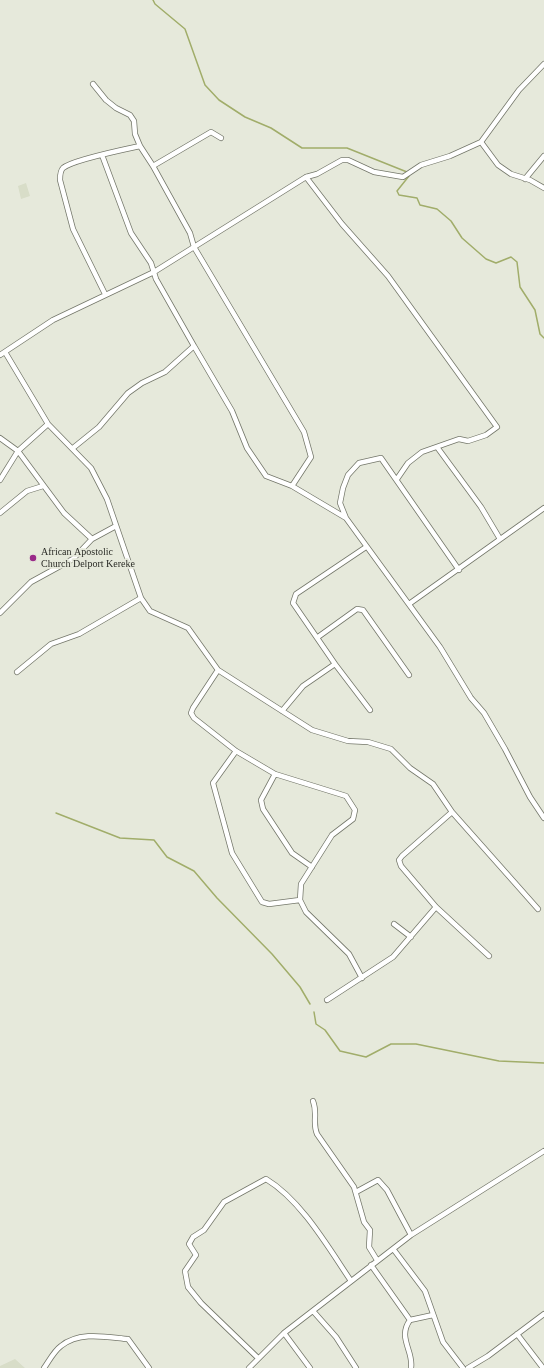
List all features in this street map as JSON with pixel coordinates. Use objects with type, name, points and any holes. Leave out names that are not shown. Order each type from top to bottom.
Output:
[{"type":"street","points":[[0,356],[53,320],[154,272],[306,177],[317,174],[342,160],[348,160],[374,172],[403,177],[421,166],[450,156],[481,142],[519,90],[544,64]]},
{"type":"street","points":[[93,84],[106,100],[116,108],[130,115],[134,121],[140,146],[153,166],[190,233],[194,248],[304,432],[311,457],[292,486]]},
{"type":"street","points":[[153,166],[210,132],[221,138]]},
{"type":"street","points":[[481,142],[498,165],[511,174],[530,180],[544,188]]},
{"type":"street","points":[[105,294],[73,229],[60,180],[60,171],[64,167],[102,155],[140,146]]},
{"type":"street","points":[[102,155],[131,233],[151,263],[156,279],[194,346],[204,359],[232,411],[248,448],[266,476],[292,486],[346,518]]},
{"type":"street","points":[[525,179],[544,156]]},
{"type":"street","points":[[306,177],[342,224],[388,276],[497,428],[486,434],[468,440],[459,439],[422,452],[408,463],[397,479]]},
{"type":"street","points":[[73,448],[99,427],[128,393],[142,383],[165,372],[194,346]]},
{"type":"street","points":[[5,352],[48,424],[91,468],[107,499],[141,598],[150,611],[188,628],[218,670],[312,730],[348,742],[368,742],[391,749],[410,768],[433,784],[452,812],[538,909]]},
{"type":"street","points":[[0,480],[18,451],[48,424]]},
{"type":"street","points":[[0,438],[18,451],[64,513],[92,539]]},
{"type":"street","points":[[437,447],[476,501],[500,539]]},
{"type":"street","points":[[459,570],[381,458],[359,463],[348,475],[342,488],[340,502],[346,518],[448,660],[471,698],[484,713],[530,797],[544,818]]},
{"type":"street","points":[[0,513],[27,491],[43,486]]},
{"type":"street","points":[[409,604],[459,570],[544,508]]},
{"type":"street","points":[[0,613],[31,582],[73,559],[92,539],[116,526]]},
{"type":"street","points":[[366,547],[296,594],[293,603],[318,637],[335,664],[370,710]]},
{"type":"street","points":[[17,672],[52,644],[79,634],[141,598]]},
{"type":"street","points":[[318,637],[357,609],[363,610],[409,675]]},
{"type":"street","points":[[282,711],[303,686],[335,664]]},
{"type":"street","points":[[218,670],[191,713],[194,718],[236,750],[274,774],[346,796],[356,810],[353,819],[332,835],[301,884],[300,900],[306,912],[349,954],[362,978]]},
{"type":"street","points":[[236,750],[213,783],[232,853],[262,902],[269,904],[300,900]]},
{"type":"street","points":[[274,774],[261,800],[263,809],[292,854],[312,867]]},
{"type":"street","points":[[452,812],[399,860],[400,866],[436,907],[489,956]]},
{"type":"street","points":[[327,1000],[393,957],[412,937],[436,907]]},
{"type":"street","points":[[394,924],[412,937]]},
{"type":"street","points":[[313,1101],[316,1109],[314,1127],[317,1134],[356,1192],[364,1222],[370,1230],[369,1247],[377,1260]]},
{"type":"street","points":[[248,1368],[284,1333],[377,1260],[394,1250],[411,1235],[544,1151]]},
{"type":"street","points":[[258,1358],[201,1303],[188,1287],[185,1271],[196,1255],[189,1244],[194,1237],[204,1230],[224,1202],[266,1179],[281,1188],[305,1216],[351,1281]]},
{"type":"street","points":[[356,1192],[378,1180],[387,1190],[411,1235]]},
{"type":"street","points":[[394,1250],[425,1291],[443,1342],[463,1368]]},
{"type":"street","points":[[371,1265],[410,1320]]},
{"type":"street","points":[[313,1311],[336,1337],[356,1368]]},
{"type":"street","points":[[468,1368],[488,1356],[544,1314]]},
{"type":"street","points":[[411,1368],[405,1339],[406,1326],[410,1320],[433,1315]]},
{"type":"street","points":[[284,1333],[310,1368]]},
{"type":"street","points":[[518,1334],[543,1368]]},
{"type":"street","points":[[44,1368],[60,1346],[78,1337],[95,1336],[128,1339],[149,1368]]},
{"type":"shaded area","points":[[26,183],[30,196],[21,199],[18,186]]},
{"type":"shaded area","points":[[15,1359],[25,1368],[0,1368],[0,1366]]},
{"type":"waterway","points":[[153,0],[155,4],[185,29],[205,85],[219,100],[245,117],[271,128],[302,148],[347,148],[407,172]]},
{"type":"waterway","points":[[409,176],[397,191],[399,195],[417,198],[420,205],[437,209],[451,221],[462,238],[486,259],[496,263],[511,257],[517,262],[520,287],[535,310],[540,334],[544,338]]},
{"type":"waterway","points":[[56,813],[120,838],[154,840],[167,857],[194,871],[217,898],[272,954],[300,987],[310,1004]]},
{"type":"waterway","points":[[314,1012],[316,1024],[325,1030],[340,1051],[366,1057],[391,1044],[416,1044],[499,1061],[544,1063]]},
{"type":"place","name":"African Apostolic Church Delport Kereke","points":[[33,558]]}]
